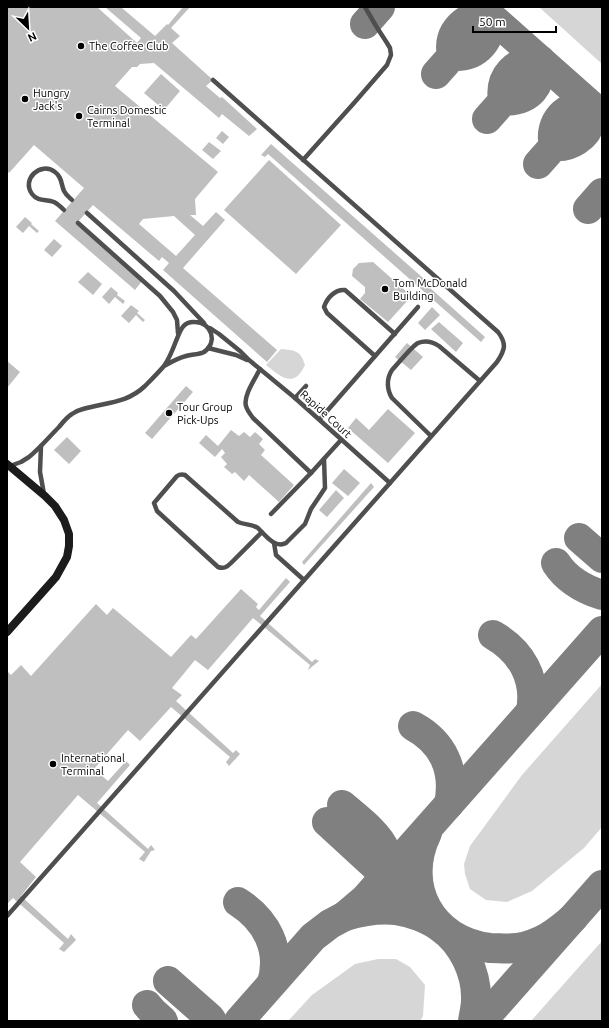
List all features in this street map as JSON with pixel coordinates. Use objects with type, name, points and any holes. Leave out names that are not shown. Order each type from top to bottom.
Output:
[{"type":"street","points":[[7,632],[56,577],[67,557],[69,546],[69,534],[64,520],[55,506],[8,466]]},
{"type":"lane","points":[[303,160],[363,93],[386,65],[391,55],[387,43],[365,7]]},
{"type":"lane","points":[[7,916],[480,382],[497,362],[504,350],[505,345],[498,332],[213,80]]},
{"type":"lane","points":[[64,210],[54,202],[39,200],[34,197],[29,187],[29,182],[34,172],[44,168],[49,168],[54,171],[61,179],[65,193],[72,200]]},
{"type":"lane","name":"Rapide Court","points":[[87,213],[174,291],[206,326],[220,334],[320,419],[341,440],[390,483]]},
{"type":"lane","points":[[78,223],[160,296],[173,312],[177,320],[178,335]]},
{"type":"lane","points":[[375,356],[327,313],[324,307],[325,303],[336,291],[345,290],[395,334]]},
{"type":"lane","points":[[320,419],[418,307]]},
{"type":"lane","points":[[8,466],[30,458],[72,414],[90,407],[127,398],[145,386],[164,366],[180,329],[184,325],[193,322],[206,326],[211,333],[212,339],[208,348],[199,354],[180,358],[164,366]]},
{"type":"lane","points":[[431,436],[392,398],[388,383],[389,374],[392,370],[418,343],[433,342],[480,382]]},
{"type":"lane","name":"Rapide Court","points":[[208,348],[249,360]]},
{"type":"lane","points":[[260,369],[250,387],[246,399],[246,405],[249,412],[253,418],[311,473]]},
{"type":"lane","points":[[295,398],[306,386]]},
{"type":"lane","points":[[271,514],[341,440]]},
{"type":"lane","points":[[41,446],[40,472],[45,496]]},
{"type":"lane","points":[[262,532],[231,563],[221,568],[218,567],[157,511],[154,504],[177,476],[183,474],[238,522],[245,525],[255,526],[262,532],[274,543],[283,545],[306,521],[308,513],[326,488],[324,459]]},
{"type":"lane","points":[[274,543],[276,555],[304,580]]},
{"type":"shaded area","points":[[539,7],[602,7],[602,64]]},
{"type":"shaded area","points":[[281,349],[297,352],[302,357],[305,365],[301,372],[292,379],[282,377],[266,365]]},
{"type":"shaded area","points":[[602,684],[602,827],[584,848],[532,891],[507,902],[486,900],[470,889],[465,874],[464,864],[470,846],[522,775]]},
{"type":"shaded area","points":[[602,941],[602,1021],[531,1021]]},
{"type":"shaded area","points":[[378,959],[396,959],[410,967],[425,985],[423,1016],[420,1021],[288,1021],[312,995],[355,964]]},
{"type":"building","name":"Cairns Domestic Terminal","points":[[7,7],[97,7],[137,43],[141,38],[105,7],[123,7],[122,8],[155,36],[167,24],[168,25],[183,7],[190,7],[171,28],[180,36],[172,43],[213,80],[206,86],[220,98],[222,97],[257,129],[249,136],[222,114],[219,118],[154,63],[140,64],[137,67],[132,67],[115,86],[218,172],[195,199],[196,215],[190,215],[203,226],[216,212],[225,220],[183,268],[277,350],[267,362],[163,270],[169,263],[162,257],[159,261],[93,205],[76,224],[142,281],[135,290],[55,221],[84,188],[34,145],[9,173],[7,171]],"holes":[[[174,216],[195,235],[176,256],[139,224],[143,219]]]},
{"type":"building","points":[[161,74],[180,91],[164,110],[144,93]]},
{"type":"building","points":[[222,131],[229,137],[223,144],[216,138]]},
{"type":"building","points":[[209,142],[221,151],[213,159],[202,150]]},
{"type":"building","points":[[271,144],[431,285],[429,287],[485,337],[481,342],[268,154],[265,157],[261,155]]},
{"type":"building","points":[[269,160],[341,225],[296,274],[224,210]]},
{"type":"building","points":[[25,217],[39,231],[37,233],[29,226],[23,233],[16,227]]},
{"type":"building","points":[[54,239],[62,246],[52,257],[44,250]]},
{"type":"building","name":"Tom McDonald Building","points":[[373,262],[407,292],[409,299],[388,322],[360,299],[365,293],[365,287],[352,276],[353,269],[359,263]]},
{"type":"building","points":[[88,272],[102,284],[93,295],[78,282]]},
{"type":"building","points":[[111,287],[118,293],[117,295],[125,301],[123,304],[115,297],[109,304],[102,297]]},
{"type":"building","points":[[131,305],[139,311],[137,313],[145,320],[143,322],[136,315],[129,323],[121,316]]},
{"type":"building","points":[[432,307],[440,315],[425,330],[418,323]]},
{"type":"building","points":[[439,322],[463,343],[456,352],[431,329]]},
{"type":"building","points":[[407,343],[423,357],[411,370],[395,357]]},
{"type":"building","points":[[7,361],[20,372],[7,388]]},
{"type":"building","name":"Tour Group Pick-Ups","points":[[186,386],[193,392],[152,439],[145,433]]},
{"type":"building","points":[[388,409],[415,433],[388,463],[348,428],[356,418],[369,430]]},
{"type":"building","points":[[231,430],[239,436],[244,432],[250,437],[255,432],[263,439],[259,444],[265,450],[261,455],[294,485],[279,502],[249,475],[244,481],[235,472],[232,474],[224,467],[227,464],[221,457],[225,453],[222,449],[215,457],[199,443],[206,435],[218,446]]},
{"type":"building","points":[[67,437],[81,451],[69,464],[54,450]]},
{"type":"building","points":[[344,469],[360,483],[348,496],[332,483]]},
{"type":"building","points":[[371,483],[374,487],[304,565],[302,562]]},
{"type":"building","points":[[336,490],[344,498],[327,517],[319,510]]},
{"type":"building","name":"International Terminal","points":[[286,578],[290,582],[260,616],[312,662],[315,659],[319,661],[308,670],[310,665],[253,618],[208,670],[195,660],[172,688],[182,695],[176,701],[233,753],[236,750],[240,754],[229,766],[226,762],[230,757],[171,707],[140,741],[128,730],[94,769],[108,781],[126,761],[130,765],[97,803],[148,849],[151,845],[155,850],[151,851],[144,862],[139,859],[145,852],[78,795],[20,862],[36,877],[21,896],[68,939],[71,934],[76,940],[64,952],[59,949],[64,943],[13,898],[7,904],[7,671],[11,675],[21,665],[31,676],[96,604],[107,615],[113,608],[171,657],[191,635],[196,639],[241,589],[258,604],[256,607],[259,610]]},
{"type":"taxiway","points":[[365,24],[380,7]]},
{"type":"taxiway","points":[[480,7],[602,115]]},
{"type":"taxiway","points":[[436,74],[452,56],[469,54],[482,45],[489,32],[489,15],[472,18],[465,21],[460,26],[452,39],[452,56]]},
{"type":"taxiway","points":[[487,119],[503,101],[521,98],[528,95],[533,90],[539,77],[540,60],[523,63],[516,66],[511,71],[506,77],[504,84],[502,92],[503,101]]},
{"type":"taxiway","points":[[538,164],[554,146],[572,143],[586,132],[591,121],[590,105],[573,107],[561,116],[556,122],[554,129],[554,146]]},
{"type":"taxiway","points":[[588,209],[602,193]]},
{"type":"taxiway","points":[[579,538],[602,558]]},
{"type":"taxiway","points":[[556,563],[570,579],[588,590],[602,595]]},
{"type":"taxiway","points":[[239,1021],[313,937],[330,924],[345,916],[365,899],[602,631]]},
{"type":"taxiway","points":[[493,635],[512,649],[525,667],[532,687],[531,711]]},
{"type":"taxiway","points":[[413,726],[432,740],[445,758],[451,780],[449,804]]},
{"type":"taxiway","points":[[342,805],[366,826],[382,844],[387,854],[397,885]]},
{"type":"taxiway","points":[[327,822],[401,890]]},
{"type":"taxiway","points":[[427,833],[420,853],[418,872],[420,891],[427,908],[437,923],[452,935],[469,943],[490,948],[517,948],[541,941],[573,918]]},
{"type":"taxiway","points":[[482,1021],[602,885]]},
{"type":"taxiway","points":[[238,902],[257,917],[269,936],[275,959],[275,970],[272,983]]},
{"type":"taxiway","points":[[345,916],[364,911],[389,909],[402,911],[425,919],[449,934],[456,942],[467,960],[474,980],[476,1000],[473,1021]]},
{"type":"taxiway","points":[[168,981],[212,1021]]},
{"type":"taxiway","points":[[147,1005],[163,1021]]},
{"type":"place","name":"The Coffee Club","points":[[81,46]]},
{"type":"place","name":"Hungry Jack's","points":[[25,99]]},
{"type":"place","name":"Cairns Domestic Terminal","points":[[79,116]]},
{"type":"place","name":"Tom McDonald Building","points":[[385,289]]},
{"type":"place","name":"Tour Group Pick-Ups","points":[[169,413]]},
{"type":"place","name":"International Terminal","points":[[53,764]]}]
